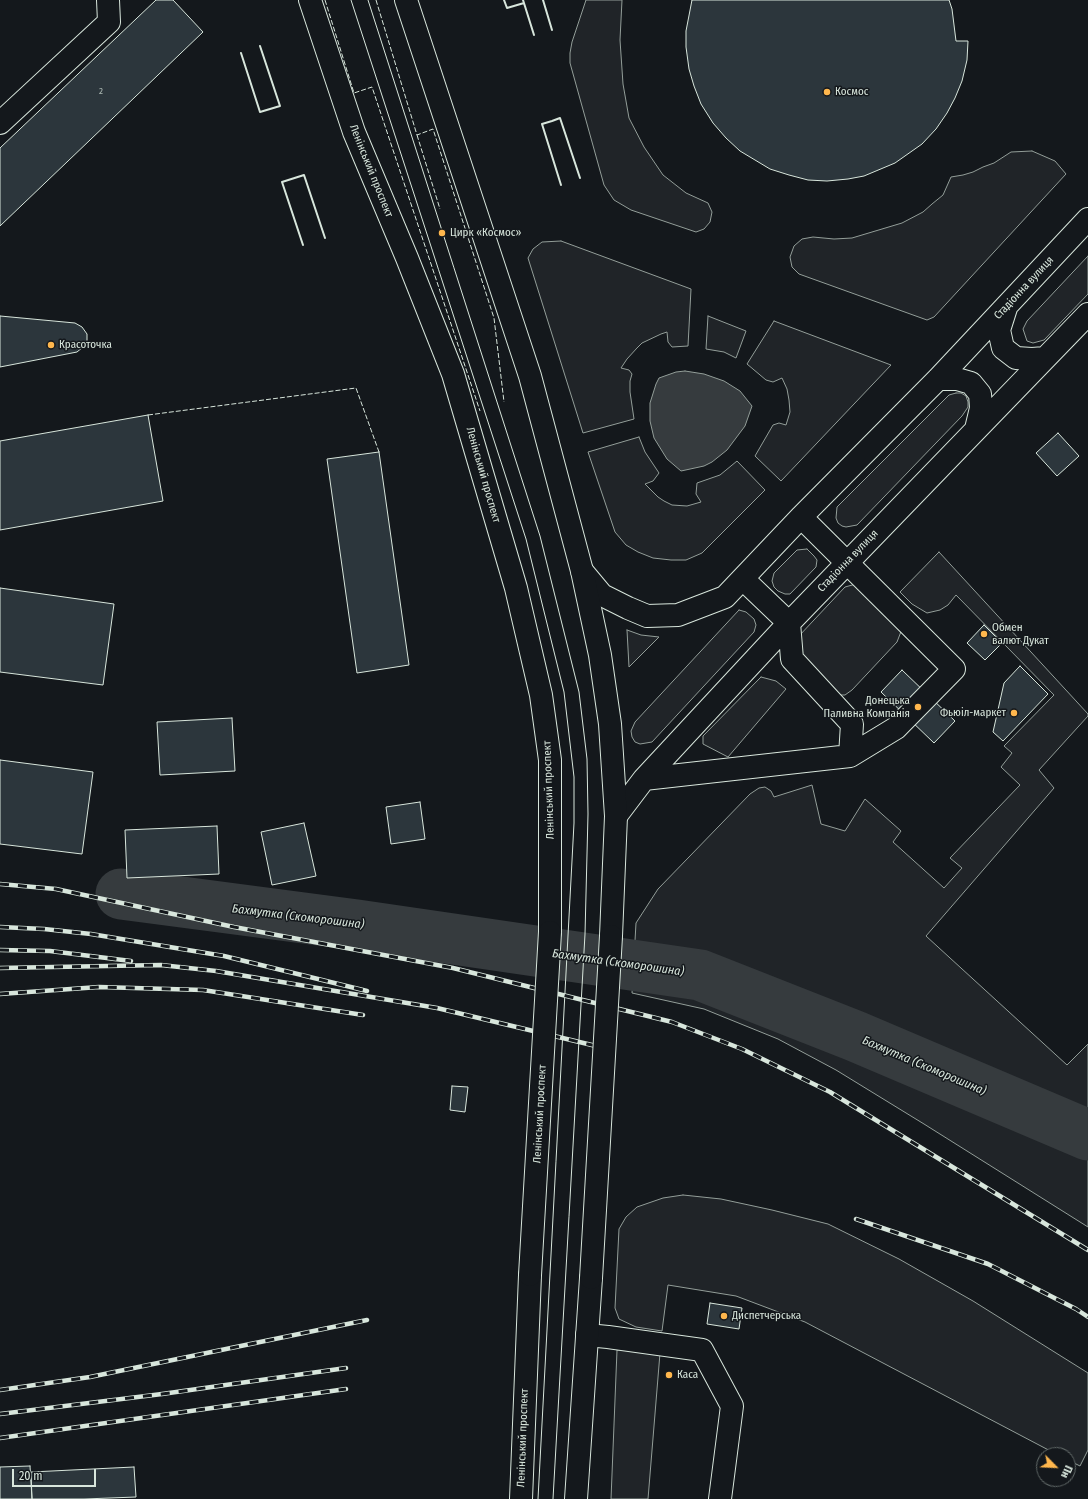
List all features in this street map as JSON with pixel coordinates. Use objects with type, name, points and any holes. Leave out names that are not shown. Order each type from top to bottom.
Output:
[{"type":"main road","points":[[0,123],[109,22],[108,0]]},
{"type":"main road","name":"Ленінський проспект","points":[[310,0],[354,132],[407,258],[453,374],[516,588],[541,695],[550,760],[550,932],[530,1275],[521,1499]]},
{"type":"main road","points":[[406,0],[530,376],[582,571],[600,655],[609,716],[616,816],[612,936],[576,1499]]},
{"type":"main road","name":"Стадіонна вулиця","points":[[582,571],[602,594],[647,616],[678,615],[725,597],[801,517],[938,379],[1088,219]]},
{"type":"main road","points":[[1007,307],[999,330],[1003,348],[1016,358],[1045,358]]},
{"type":"main road","name":"Стадіонна вулиця","points":[[616,816],[644,779],[789,623],[1088,314]]},
{"type":"main road","points":[[938,379],[957,379],[971,383],[980,394],[981,408],[976,429]]},
{"type":"main road","points":[[644,779],[850,756],[896,728],[954,669],[801,517]]},
{"type":"main road","points":[[743,579],[789,623],[792,659],[852,724],[850,756]]},
{"type":"main road","points":[[587,1335],[702,1350],[732,1406],[720,1499]]},
{"type":"shaded area","points":[[586,0],[622,0],[620,40],[623,84],[629,118],[644,147],[663,175],[686,193],[708,203],[712,212],[710,222],[704,229],[696,232],[631,210],[614,200],[604,185],[570,63],[572,42]]},
{"type":"shaded area","points":[[1032,151],[1055,161],[1066,174],[934,317],[927,320],[799,274],[792,267],[790,257],[794,246],[802,239],[813,237],[834,239],[852,238],[902,223],[923,212],[943,195],[951,177],[973,172],[994,163],[1011,152]]},
{"type":"shaded area","points":[[561,241],[691,289],[688,346],[672,347],[668,342],[667,332],[642,343],[621,368],[629,370],[632,374],[630,381],[630,392],[634,419],[583,433],[528,258],[533,249],[542,242]]},
{"type":"shaded area","points":[[1088,256],[1088,294],[1044,340],[1033,343],[1027,341],[1023,329],[1027,321]]},
{"type":"shaded area","points":[[708,316],[746,331],[736,358],[724,352],[706,349]]},
{"type":"shaded area","points":[[774,321],[891,365],[781,481],[755,456],[773,425],[779,423],[786,425],[790,412],[787,389],[782,378],[773,382],[766,380],[747,364]]},
{"type":"shaded area","points":[[685,371],[704,374],[724,381],[740,391],[752,406],[745,426],[727,450],[712,462],[704,466],[681,471],[667,459],[654,438],[650,421],[650,403],[659,378],[676,372]]},
{"type":"shaded area","points":[[961,393],[966,396],[968,402],[968,407],[962,416],[857,525],[846,527],[838,523],[836,518],[837,507],[949,395]]},
{"type":"shaded area","points":[[639,437],[645,452],[659,473],[653,481],[645,484],[658,497],[672,505],[687,506],[701,502],[696,494],[697,483],[720,475],[737,461],[765,490],[702,553],[686,560],[671,560],[653,558],[638,552],[626,545],[615,532],[588,452]]},
{"type":"shaded area","points":[[807,549],[817,560],[816,567],[790,594],[785,594],[778,591],[774,587],[772,581],[774,573],[797,550]]},
{"type":"shaded area","points":[[939,552],[1088,714],[1088,716],[1039,770],[1054,788],[926,936],[1067,1065],[1088,1044],[1088,1227],[836,1070],[778,1039],[704,1009],[632,993],[636,923],[658,889],[750,794],[759,788],[765,787],[771,791],[774,797],[812,785],[821,824],[845,831],[865,799],[901,831],[893,842],[944,888],[962,868],[950,858],[1020,785],[1001,767],[1012,753],[1004,746],[1054,695],[956,595],[948,605],[940,610],[927,613],[912,604],[900,592]]},
{"type":"shaded area","points":[[856,584],[902,629],[897,642],[852,690],[845,695],[837,695],[796,654],[798,637],[845,587]]},
{"type":"shaded area","points":[[739,610],[746,612],[754,619],[756,625],[754,632],[652,742],[640,744],[635,742],[631,731],[635,722]]},
{"type":"shaded area","points":[[627,630],[641,635],[659,637],[629,667]]},
{"type":"shaded area","points":[[761,677],[776,681],[786,689],[728,757],[703,744],[703,736]]},
{"type":"shaded area","points":[[683,1195],[721,1199],[828,1224],[899,1259],[973,1301],[1088,1373],[1088,1450],[1080,1466],[1076,1464],[1076,1447],[1043,1447],[805,1322],[736,1296],[668,1285],[662,1331],[636,1327],[619,1319],[615,1308],[619,1229],[626,1217],[637,1207],[663,1198]]},
{"type":"shaded area","points":[[631,1349],[660,1353],[648,1499],[611,1499],[617,1350]]},
{"type":"building","points":[[156,0],[173,0],[203,32],[0,226],[0,148]]},
{"type":"building","name":"Космос","points":[[692,0],[949,0],[952,9],[956,41],[968,41],[967,60],[962,81],[947,113],[936,129],[922,144],[895,163],[864,176],[848,179],[827,181],[808,180],[789,175],[770,169],[740,151],[713,123],[701,104],[689,69],[686,47],[686,31]]},
{"type":"building","points":[[0,316],[75,323],[82,327],[87,334],[87,341],[77,352],[0,367]]},
{"type":"building","points":[[148,415],[163,501],[0,530],[0,441]]},
{"type":"building","points":[[1058,433],[1079,456],[1057,476],[1036,453]]},
{"type":"building","points":[[379,452],[409,665],[357,673],[327,459]]},
{"type":"building","points":[[0,588],[114,604],[103,685],[0,672]]},
{"type":"building","name":"Обмен валют Дукат","points":[[984,625],[1002,643],[985,660],[967,643]]},
{"type":"building","name":"Фьюіл-маркет","points":[[1020,666],[1048,694],[1003,741],[993,732],[1004,683]]},
{"type":"building","name":"Донецька Паливна Компанія","points":[[902,670],[955,721],[934,743],[881,692]]},
{"type":"building","points":[[232,718],[235,771],[160,775],[157,722]]},
{"type":"building","points":[[0,760],[93,772],[82,854],[0,844]]},
{"type":"building","points":[[420,802],[425,839],[391,844],[386,807]]},
{"type":"building","points":[[304,823],[316,876],[272,885],[261,832]]},
{"type":"building","points":[[217,826],[219,874],[127,878],[125,830]]},
{"type":"building","points":[[452,1086],[468,1087],[465,1112],[450,1110]]},
{"type":"building","name":"Диспетчерська","points":[[710,1303],[742,1308],[739,1329],[707,1324]]},
{"type":"building","points":[[30,1466],[32,1499],[0,1499],[0,1467]]},
{"type":"building","points":[[134,1467],[136,1497],[32,1499],[31,1472]]},
{"type":"waterway","name":"Бахмутка (Скоморошина)","points":[[121,894],[357,925],[700,975],[855,1036],[1088,1135]]},
{"type":"tram line","points":[[351,0],[526,539],[564,692],[574,777],[574,823],[538,1499]]},
{"type":"tram line","points":[[368,0],[540,536],[579,692],[587,759],[588,814],[585,934],[553,1499]]},
{"type":"railway","points":[[0,884],[56,889],[234,927],[453,968],[672,1022],[742,1049],[830,1092],[1088,1250]]},
{"type":"railway","points":[[0,927],[44,929],[91,934],[224,956],[367,991]]},
{"type":"railway","points":[[0,950],[50,951],[131,961]]},
{"type":"railway","points":[[0,968],[161,965],[216,971],[437,1008],[596,1046]]},
{"type":"railway","points":[[0,994],[99,987],[203,990],[363,1015]]},
{"type":"railway","points":[[856,1219],[988,1264],[1076,1309],[1088,1317]]},
{"type":"railway","points":[[0,1390],[90,1377],[367,1320]]},
{"type":"railway","points":[[0,1414],[162,1394],[346,1368]]},
{"type":"railway","points":[[0,1438],[346,1389]]},
{"type":"fence","points":[[325,0],[354,93],[372,87],[480,411]]},
{"type":"fence","points":[[376,0],[417,135],[433,129],[494,318],[504,402]]},
{"type":"fence","points":[[417,135],[440,209]]},
{"type":"fence","points":[[148,415],[356,388],[379,452]]},
{"type":"wall","points":[[504,0],[507,8],[524,3]]},
{"type":"wall","points":[[523,0],[534,35]]},
{"type":"wall","points":[[543,0],[552,30]]},
{"type":"wall","points":[[241,53],[260,112],[280,106],[260,46]]},
{"type":"wall","points":[[561,185],[542,124],[560,118],[580,178]]},
{"type":"wall","points":[[303,245],[282,182],[304,175],[325,238]]},
{"type":"place","name":"Космос","points":[[827,92]]},
{"type":"place","name":"Цирк «Космос»","points":[[442,233]]},
{"type":"place","name":"Красоточка","points":[[51,345]]},
{"type":"place","name":"Обмен валют Дукат","points":[[984,634]]},
{"type":"place","name":"Донецька Паливна Компанія","points":[[918,707]]},
{"type":"place","name":"Фьюіл-маркет","points":[[1014,713]]},
{"type":"place","name":"Диспетчерська","points":[[724,1316]]},
{"type":"place","name":"Каса","points":[[669,1375]]}]
